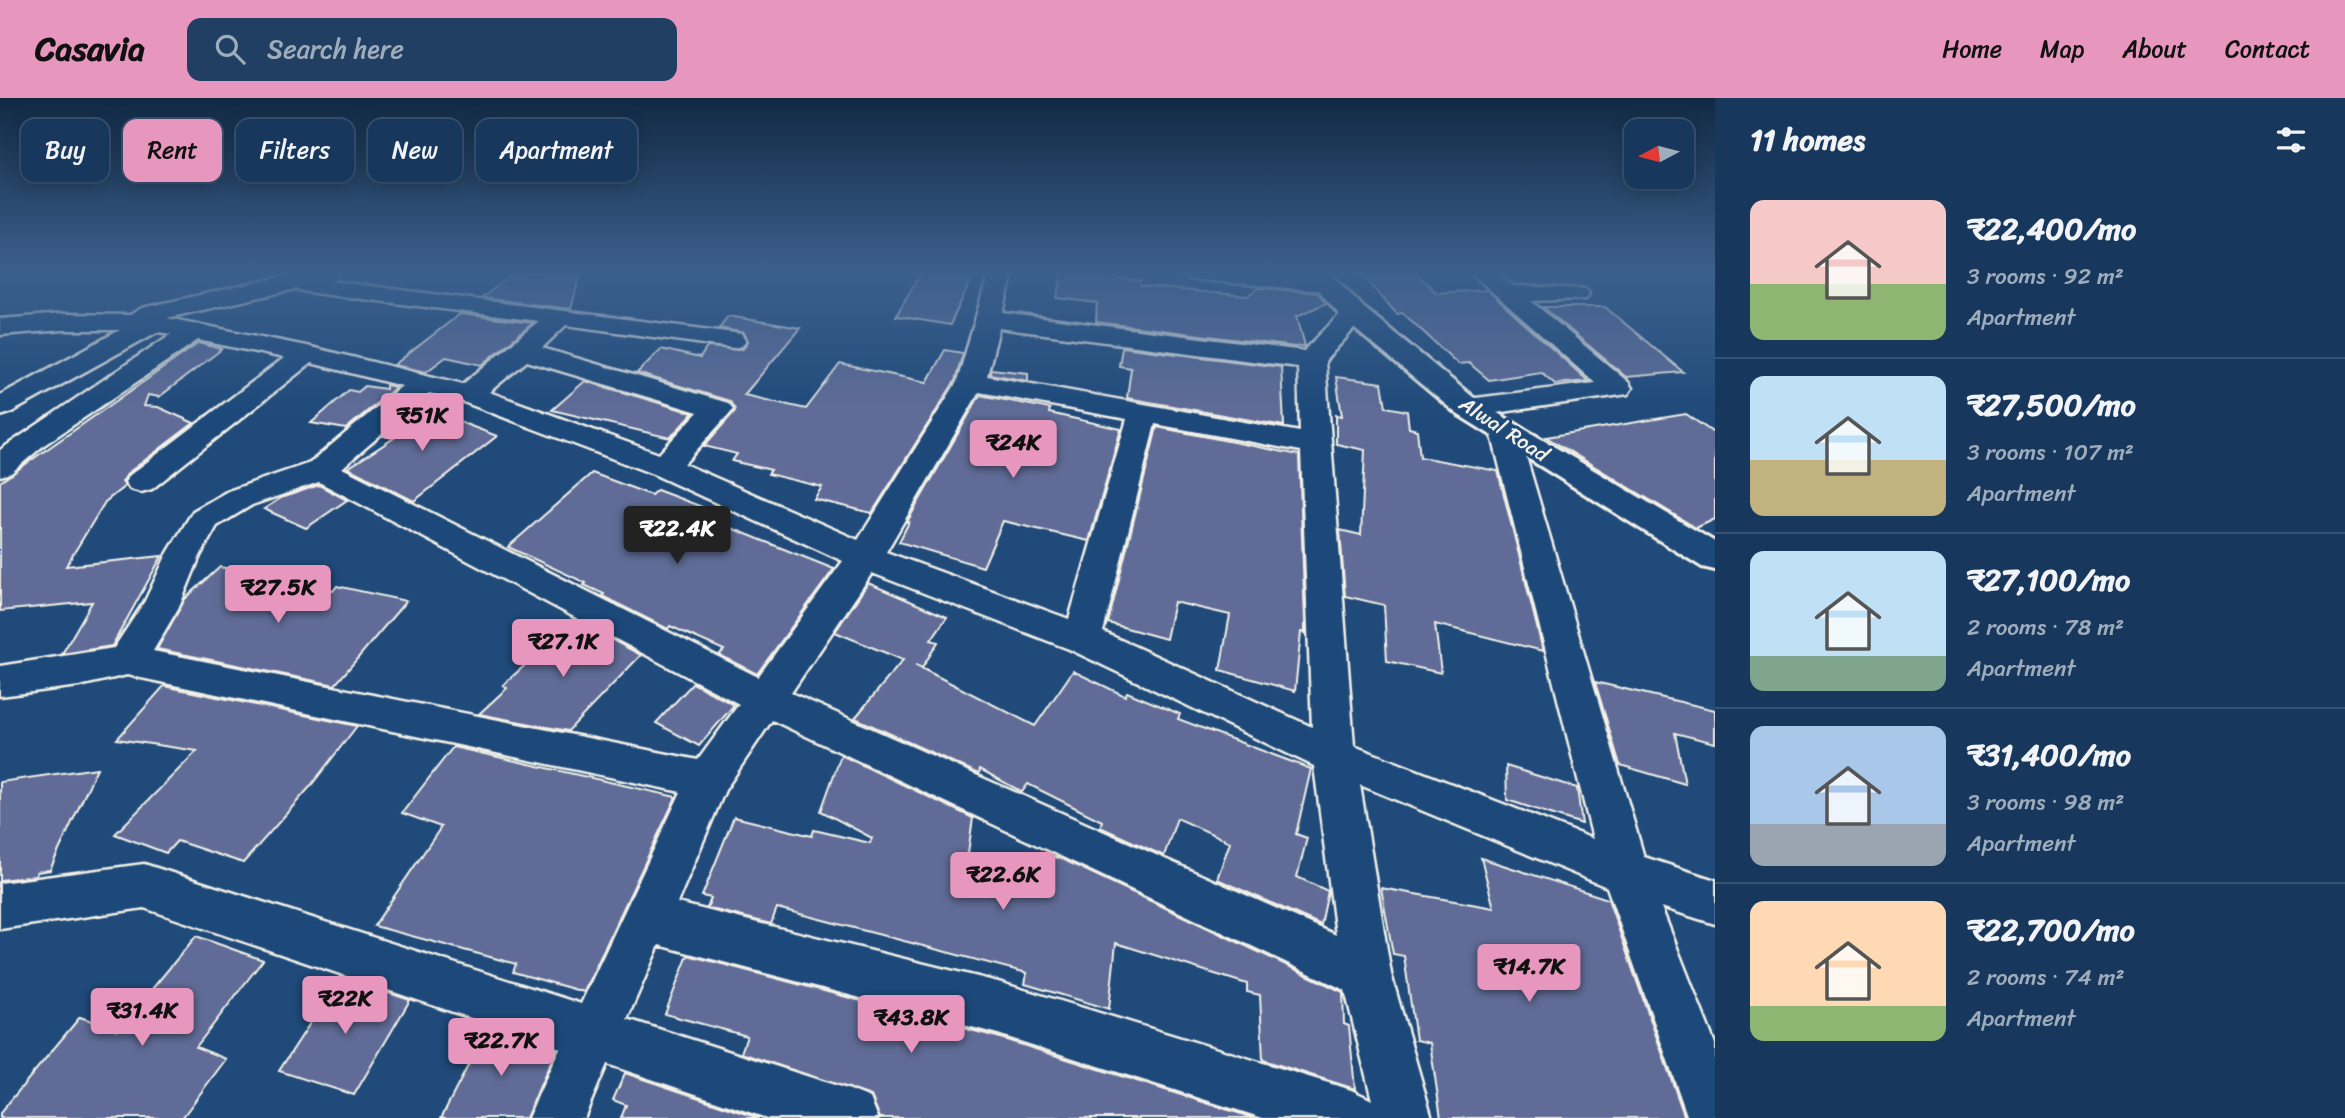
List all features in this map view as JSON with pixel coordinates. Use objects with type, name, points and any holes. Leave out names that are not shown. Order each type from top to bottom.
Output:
[{"type":"main road","name":"Alwal Road","points":[[1361,320],[1468,408],[1715,558]]},
{"type":"street","points":[[0,407],[139,322],[148,320]]},
{"type":"street","points":[[232,341],[260,320]]},
{"type":"street","points":[[468,394],[523,351],[555,320]]},
{"type":"street","points":[[585,320],[733,340]]},
{"type":"street","points":[[556,1118],[708,780],[865,556],[971,382],[986,320]]},
{"type":"street","points":[[991,320],[1311,360]]},
{"type":"street","points":[[1349,320],[1311,360],[1334,756],[1366,974],[1404,1118]]},
{"type":"street","points":[[1468,408],[1618,388],[1540,320]]},
{"type":"street","points":[[0,327],[63,321],[139,322],[306,354],[468,394],[664,467],[865,556],[1082,639],[1334,756],[1625,873],[1715,902]]},
{"type":"street","points":[[0,466],[72,411],[192,332]]},
{"type":"street","points":[[523,351],[718,409],[664,467]]},
{"type":"street","points":[[141,482],[306,354]]},
{"type":"street","points":[[127,660],[162,605],[183,556],[205,519],[240,498],[321,470],[424,382]]},
{"type":"street","points":[[971,382],[1315,444]]},
{"type":"street","points":[[1082,639],[1143,415]]},
{"type":"street","points":[[1506,432],[1625,873],[1715,1116]]},
{"type":"street","points":[[321,470],[765,699],[1366,974]]},
{"type":"street","points":[[0,681],[79,671],[127,660],[708,780]]},
{"type":"street","points":[[0,906],[144,886],[850,1118]]},
{"type":"street","points":[[646,919],[998,1008],[1351,1118]]},
{"type":"building","points":[[453,320],[505,320],[533,323],[482,365],[446,357],[426,372],[394,365]]},
{"type":"building","points":[[725,320],[750,320],[800,328],[744,395],[806,409],[840,364],[927,382],[945,350],[963,353],[955,381],[872,513],[814,499],[822,487],[768,474],[771,470],[732,461],[737,454],[704,446],[735,411],[730,401],[637,373],[661,349],[700,358],[707,347],[743,349],[748,341],[744,333],[719,328]]},
{"type":"building","points":[[918,320],[953,320],[950,325]]},
{"type":"building","points":[[1096,320],[1298,320],[1305,346],[1295,347],[1096,322]]},
{"type":"building","points":[[1410,320],[1520,320],[1588,381],[1555,384],[1541,372],[1489,380],[1469,363],[1458,364]]},
{"type":"building","points":[[1558,320],[1620,320],[1683,372],[1626,377]]},
{"type":"building","points":[[199,343],[222,349],[159,397],[148,395],[144,406],[158,407],[194,423],[128,473],[122,482],[125,486],[105,502],[66,566],[162,556],[112,646],[62,654],[92,602],[0,611],[0,482]]},
{"type":"building","points":[[1122,347],[1281,367],[1284,426],[1127,398],[1131,368],[1119,366]]},
{"type":"building","points":[[991,369],[1028,373],[1028,381],[990,374]]},
{"type":"building","points":[[1336,377],[1382,383],[1386,407],[1407,411],[1409,428],[1417,430],[1420,457],[1498,471],[1543,651],[1435,624],[1441,673],[1387,661],[1384,605],[1345,596],[1340,530],[1361,535],[1365,450],[1336,444],[1336,415],[1342,416]]},
{"type":"building","points":[[585,381],[693,413],[670,438],[552,410]]},
{"type":"building","points":[[386,385],[396,387],[346,429],[311,423],[349,390],[358,392],[365,386],[386,389]]},
{"type":"building","points":[[980,395],[1050,409],[1049,413],[1121,429],[1089,541],[1003,521],[983,567],[899,542],[907,522]]},
{"type":"building","points":[[418,406],[497,436],[414,501],[348,468],[394,438],[383,436]]},
{"type":"building","points":[[1686,414],[1715,434],[1715,519],[1696,528],[1546,437]]},
{"type":"building","points":[[1157,427],[1299,455],[1305,633],[1301,632],[1295,691],[1220,670],[1230,615],[1174,602],[1166,639],[1108,623]]},
{"type":"building","points":[[592,473],[651,495],[657,490],[729,517],[726,526],[834,569],[757,674],[719,655],[724,650],[670,626],[668,629],[602,596],[604,594],[584,585],[586,583],[508,547]]},
{"type":"building","points":[[319,485],[347,500],[306,528],[264,509],[281,498]]},
{"type":"building","points":[[220,567],[333,591],[337,586],[406,601],[335,685],[157,649],[185,599]]},
{"type":"building","points":[[868,583],[947,617],[931,640],[938,642],[922,668],[915,665],[1035,726],[1073,671],[1125,696],[1127,692],[1180,714],[1178,719],[1311,769],[1296,834],[1307,838],[1297,877],[1328,891],[1321,925],[1217,879],[1230,842],[1177,818],[1164,856],[1100,827],[1102,821],[1028,784],[1022,792],[980,769],[979,774],[855,718],[903,660],[835,632]]},
{"type":"building","points":[[575,620],[641,655],[568,731],[479,714],[507,688],[503,685]]},
{"type":"building","points":[[1595,682],[1715,710],[1715,743],[1675,733],[1685,784],[1620,765]]},
{"type":"building","points":[[693,683],[734,705],[699,746],[656,723]]},
{"type":"building","points":[[164,686],[357,726],[309,788],[243,863],[177,841],[166,853],[115,834],[197,751],[117,739]]},
{"type":"building","points":[[453,747],[676,797],[584,992],[513,972],[516,964],[374,926],[441,827],[402,813]]},
{"type":"building","points":[[841,755],[973,818],[966,867],[1041,885],[1046,855],[1062,859],[1343,992],[1344,1024],[1349,1026],[1355,1089],[1263,1060],[1260,995],[1247,992],[1247,984],[1116,943],[1109,1009],[1025,984],[1027,973],[777,908],[771,924],[707,908],[711,898],[702,896],[734,817],[812,836],[814,830],[870,843],[872,838],[821,811]]},
{"type":"building","points":[[1506,766],[1577,788],[1582,824],[1507,800]]},
{"type":"building","points":[[97,768],[50,870],[37,872],[36,876],[0,880],[0,782]]},
{"type":"building","points":[[1481,858],[1608,899],[1685,1118],[1441,1118],[1430,1043],[1416,1040],[1404,956],[1393,954],[1381,888],[1494,908]]},
{"type":"building","points":[[196,936],[263,960],[196,1047],[226,1059],[182,1118],[0,1118],[0,1113],[80,1017],[118,1030]]},
{"type":"building","points":[[688,955],[997,1037],[1254,1118],[880,1118],[871,1096],[741,1053],[747,1036],[665,1014]]},
{"type":"building","points":[[340,977],[410,1000],[354,1095],[279,1071]]},
{"type":"building","points":[[488,1027],[556,1050],[526,1118],[441,1118]]},
{"type":"building","points":[[625,1073],[759,1118],[621,1118],[626,1105],[613,1100]]}]
